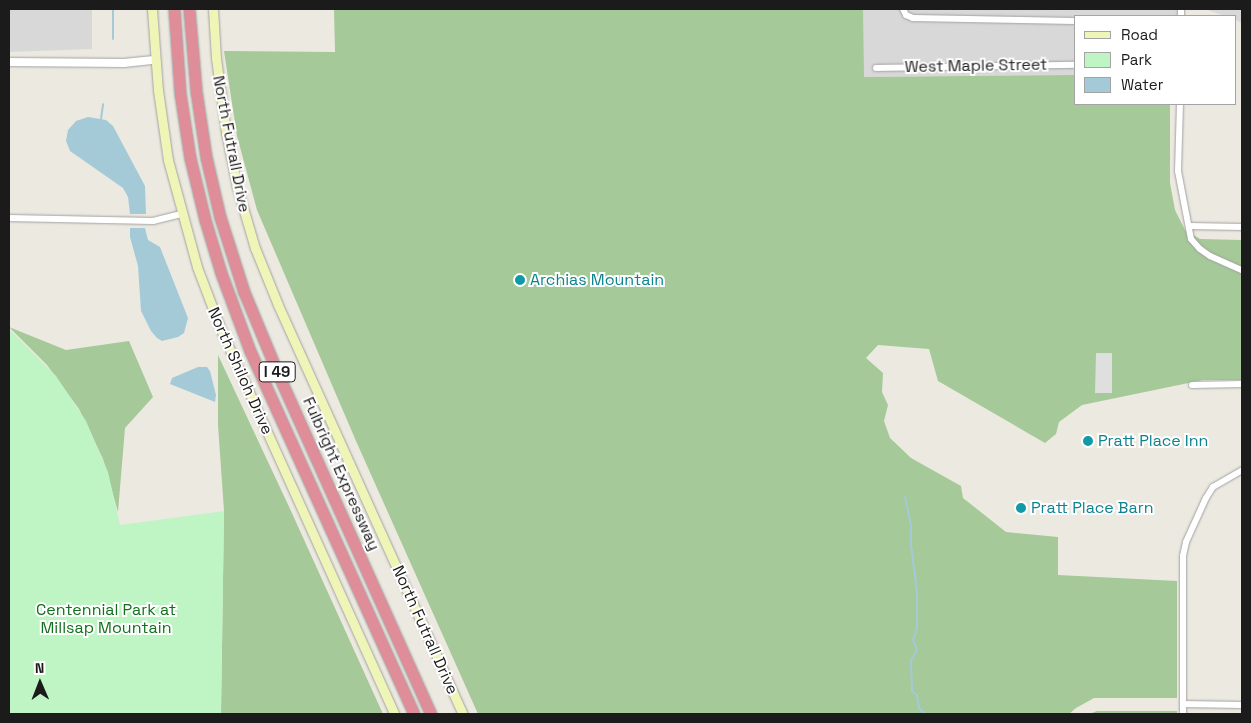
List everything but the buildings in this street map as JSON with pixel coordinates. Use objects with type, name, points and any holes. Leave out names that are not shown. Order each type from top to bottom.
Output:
[{"type":"highway","name":"Fulbright Expressway","points":[[174,9],[179,85],[190,158],[205,220],[224,282],[250,351],[414,714]]},
{"type":"highway","name":"Fulbright Expressway","points":[[189,9],[196,91],[206,157],[220,217],[241,284],[268,353],[431,714]]},
{"type":"main road","name":"North Shiloh Drive","points":[[152,9],[154,60],[168,160],[181,214],[200,276],[224,337],[394,714]]},
{"type":"main road","name":"North Futrall Drive","points":[[213,9],[216,58],[226,132],[237,187],[255,248],[278,305],[463,714]]},
{"type":"street","points":[[903,9],[906,15],[913,18],[1074,21]]},
{"type":"street","points":[[9,62],[124,62],[154,60]]},
{"type":"street","name":"West Maple Street","points":[[876,68],[1074,65]]},
{"type":"street","points":[[1180,105],[1178,171],[1192,239],[1200,249],[1210,256],[1242,270]]},
{"type":"street","points":[[9,218],[153,221],[181,214]]},
{"type":"street","points":[[1190,226],[1242,227]]},
{"type":"street","points":[[1192,385],[1242,384]]},
{"type":"street","points":[[1183,714],[1183,556],[1186,542],[1213,487],[1242,470]]},
{"type":"street","points":[[1183,704],[1242,705]]},
{"type":"shaded area","points":[[9,9],[92,9],[92,49],[9,52]]},
{"type":"shaded area","points":[[863,9],[1181,9],[1181,15],[1074,15],[1074,75],[863,77]]},
{"type":"shaded area","points":[[1205,9],[1242,9],[1242,23],[1236,20],[1236,15],[1222,15]]},
{"type":"shaded area","points":[[1096,353],[1112,353],[1112,393],[1095,393]]},
{"type":"green space","points":[[334,9],[863,9],[864,77],[1074,75],[1074,105],[1170,105],[1170,183],[1175,210],[1185,230],[1200,239],[1242,240],[1242,380],[1203,380],[1082,405],[1059,422],[1056,434],[1045,443],[938,381],[929,349],[878,345],[866,358],[883,373],[882,392],[888,405],[884,421],[890,438],[911,458],[961,486],[963,498],[1006,532],[1058,537],[1058,575],[1177,581],[1177,698],[1094,698],[1069,714],[478,714],[356,441],[257,210],[237,136],[224,51],[335,52]]},
{"type":"green space","points":[[9,327],[66,350],[129,341],[153,397],[125,428],[118,512],[103,459],[79,409],[47,365]]},
{"type":"green space","name":"Centennial Park at Millsap Mountain","points":[[9,329],[56,376],[86,421],[108,472],[120,525],[224,511],[221,714],[9,714]]},
{"type":"green space","points":[[218,355],[383,714],[221,714],[224,511],[218,425]]},
{"type":"green space","points":[[1097,711],[1177,711],[1177,714],[1089,714]]},
{"type":"water","points":[[88,117],[106,120],[113,126],[145,186],[146,214],[130,214],[128,197],[123,188],[70,151],[66,141],[68,130],[76,121]]},
{"type":"water","points":[[130,228],[145,228],[148,240],[160,247],[188,318],[184,333],[178,337],[162,341],[157,338],[151,331],[141,311],[138,266],[130,237]]},
{"type":"water","points":[[198,367],[207,367],[210,371],[216,395],[215,402],[170,384],[172,378]]},
{"type":"waterway","points":[[113,9],[113,39]]},
{"type":"waterway","points":[[101,119],[103,104]]},
{"type":"waterway","points":[[905,497],[911,525],[911,545],[917,592],[917,628],[913,640],[917,650],[911,661],[912,691],[917,695],[919,708],[925,714]]},
{"type":"place","name":"Archias Mountain","points":[[520,280]]},
{"type":"place","name":"Pratt Place Inn","points":[[1088,441]]},
{"type":"place","name":"Pratt Place Barn","points":[[1021,508]]}]
